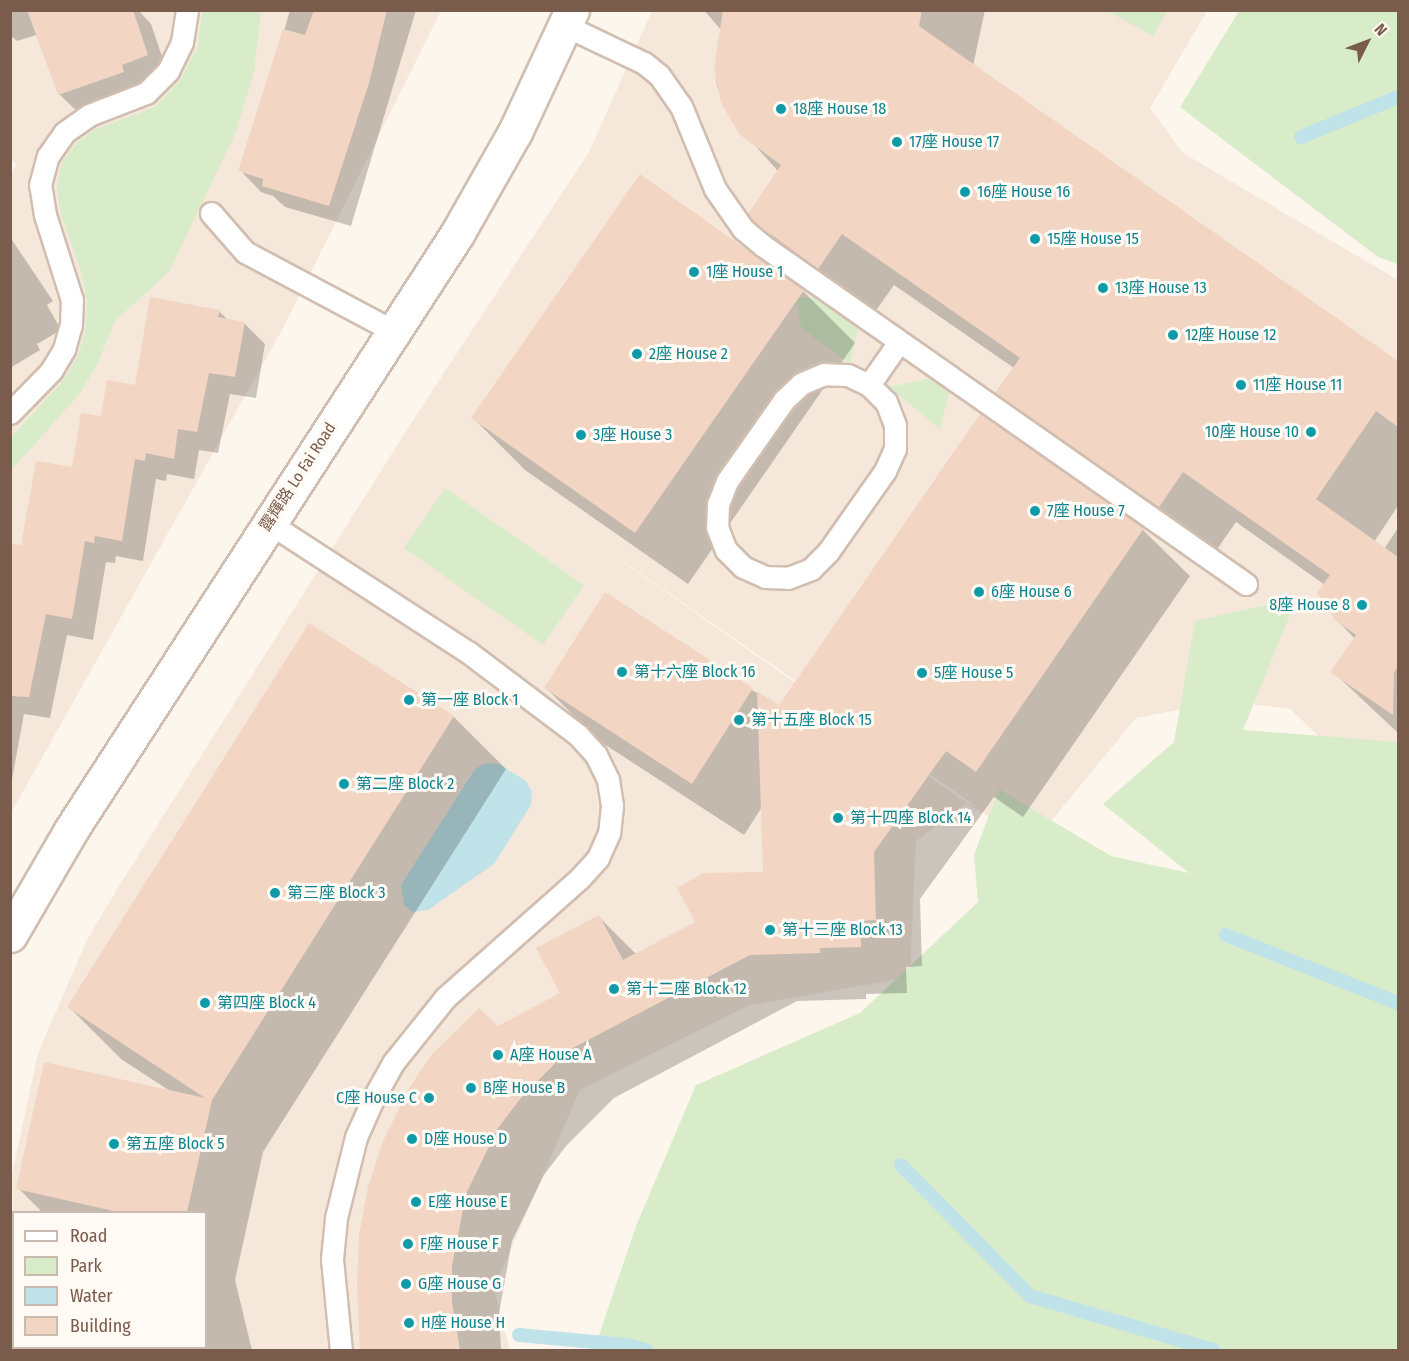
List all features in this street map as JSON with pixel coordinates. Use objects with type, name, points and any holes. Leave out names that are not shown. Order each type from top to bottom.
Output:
[{"type":"street","name":"露輝路 Lo Fai Road","points":[[10,935],[39,882],[392,330],[457,234],[515,132],[569,18]]},
{"type":"lane","points":[[10,413],[51,371],[64,350],[71,325],[72,300],[43,205],[40,185],[48,156],[65,132],[89,115],[146,93],[168,71],[182,42],[187,10]]},
{"type":"lane","points":[[569,18],[644,63],[659,75],[681,106],[715,189],[743,229],[899,342],[1246,584]]},
{"type":"lane","points":[[211,213],[245,252],[392,330]]},
{"type":"lane","points":[[869,385],[899,342]]},
{"type":"lane","points":[[824,375],[848,375],[869,385],[886,402],[892,417],[895,448],[885,471],[847,525],[811,569],[788,578],[765,577],[743,567],[726,550],[720,535],[718,504],[728,481],[778,409],[801,384],[824,375]]},
{"type":"lane","points":[[269,523],[468,652],[578,735],[600,764],[608,780],[612,806],[609,833],[598,858],[580,878],[446,998],[393,1063],[373,1099],[356,1137],[336,1218],[332,1259],[341,1350]]},
{"type":"shaded area","points":[[11,11],[441,11],[282,330],[11,813],[10,174],[16,165],[10,157]]},
{"type":"shaded area","points":[[652,11],[1207,11],[1150,108],[1183,153],[1398,280],[1398,770],[1342,758],[1290,709],[1226,701],[1136,718],[1033,843],[966,803],[916,841],[910,977],[747,1006],[580,1090],[494,1288],[510,1350],[18,1350],[207,1349],[207,1211],[13,1211],[12,1174],[38,1053],[87,940],[119,886],[415,417],[589,152]],"holes":[[[623,562],[624,562],[977,807],[967,803]]]},
{"type":"green space","points":[[202,11],[261,11],[254,72],[235,134],[169,272],[115,321],[97,365],[80,393],[11,471],[11,437],[63,381],[78,356],[86,327],[87,299],[81,272],[60,211],[57,186],[62,162],[76,143],[96,129],[155,107],[181,79],[198,46]]},
{"type":"green space","points":[[1107,11],[1167,11],[1153,36]]},
{"type":"green space","points":[[1239,11],[1398,11],[1398,264],[1378,257],[1180,107]]},
{"type":"green space","points":[[825,297],[860,319],[850,364],[801,328],[797,298]]},
{"type":"green space","points":[[937,377],[950,388],[940,429],[889,387]]},
{"type":"green space","points":[[445,488],[584,585],[543,645],[404,548]]},
{"type":"green space","points":[[1297,598],[1243,730],[1398,742],[1398,1350],[594,1350],[636,1226],[696,1085],[860,1013],[978,902],[974,855],[999,789],[1111,856],[1189,873],[1103,804],[1174,742],[1195,621]]},
{"type":"water","points":[[486,763],[499,764],[526,781],[532,792],[531,805],[494,864],[428,910],[413,912],[404,905],[401,885],[475,769]]},
{"type":"building","points":[[27,10],[133,10],[148,55],[122,65],[124,72],[58,95]]},
{"type":"building","points":[[314,10],[387,10],[369,83],[329,206],[262,186],[263,179],[238,171],[283,29],[305,35]]},
{"type":"building","points":[[723,10],[922,10],[919,26],[1398,361],[1398,427],[1376,411],[1316,499],[1398,557],[1398,666],[1394,673],[1393,715],[1330,672],[1356,635],[1335,620],[1317,593],[1330,575],[1183,472],[1159,507],[995,393],[1020,358],[842,234],[818,269],[752,220],[748,214],[781,165],[740,135],[721,103],[714,68]]},
{"type":"building","points":[[640,174],[804,290],[635,533],[471,418]]},
{"type":"building","points":[[150,297],[220,310],[218,317],[245,322],[235,377],[209,373],[197,432],[178,429],[174,459],[146,453],[145,461],[135,459],[122,541],[95,536],[94,543],[85,541],[72,619],[46,614],[29,697],[10,696],[10,544],[21,545],[36,461],[72,467],[81,413],[101,416],[107,380],[135,385]]},
{"type":"building","points":[[980,414],[1144,528],[976,772],[946,751],[874,852],[876,920],[860,921],[861,947],[820,948],[820,953],[750,955],[567,1051],[520,1099],[498,1128],[466,1194],[452,1266],[452,1302],[460,1350],[360,1350],[357,1285],[359,1235],[368,1187],[383,1141],[410,1087],[431,1055],[479,1008],[498,1026],[560,993],[536,948],[599,915],[623,960],[695,922],[677,888],[703,873],[763,872],[757,691],[779,705]]},
{"type":"building","points":[[605,592],[753,688],[692,784],[544,688]]},
{"type":"building","points":[[309,623],[454,716],[212,1100],[187,1211],[114,1211],[16,1189],[44,1062],[205,1098],[67,1007]]},
{"type":"waterway","points":[[1301,137],[1398,97]]},
{"type":"waterway","points":[[1226,935],[1398,1003]]},
{"type":"waterway","points":[[901,1165],[1030,1296],[1213,1350]]},
{"type":"waterway","points":[[519,1335],[627,1345],[646,1350]]},
{"type":"place","name":"18座 House 18","points":[[781,109]]},
{"type":"place","name":"17座 House 17","points":[[897,142]]},
{"type":"place","name":"16座 House 16","points":[[965,192]]},
{"type":"place","name":"15座 House 15","points":[[1035,239]]},
{"type":"place","name":"1座 House 1","points":[[694,272]]},
{"type":"place","name":"13座 House 13","points":[[1103,288]]},
{"type":"place","name":"12座 House 12","points":[[1173,335]]},
{"type":"place","name":"2座 House 2","points":[[637,354]]},
{"type":"place","name":"11座 House 11","points":[[1241,385]]},
{"type":"place","name":"10座 House 10","points":[[1311,432]]},
{"type":"place","name":"3座 House 3","points":[[581,435]]},
{"type":"place","name":"7座 House 7","points":[[1035,511]]},
{"type":"place","name":"6座 House 6","points":[[979,592]]},
{"type":"place","name":"8座 House 8","points":[[1362,605]]},
{"type":"place","name":"第十六座 Block 16","points":[[622,672]]},
{"type":"place","name":"5座 House 5","points":[[922,673]]},
{"type":"place","name":"第一座 Block 1","points":[[409,700]]},
{"type":"place","name":"第十五座 Block 15","points":[[739,720]]},
{"type":"place","name":"第二座 Block 2","points":[[344,784]]},
{"type":"place","name":"第十四座 Block 14","points":[[838,818]]},
{"type":"place","name":"第三座 Block 3","points":[[275,893]]},
{"type":"place","name":"第十三座 Block 13","points":[[770,930]]},
{"type":"place","name":"第十二座 Block 12","points":[[614,989]]},
{"type":"place","name":"第四座 Block 4","points":[[205,1003]]},
{"type":"place","name":"A座 House A","points":[[498,1055]]},
{"type":"place","name":"B座 House B","points":[[471,1088]]},
{"type":"place","name":"C座 House C","points":[[429,1098]]},
{"type":"place","name":"D座 House D","points":[[412,1139]]},
{"type":"place","name":"第五座 Block 5","points":[[114,1144]]},
{"type":"place","name":"E座 House E","points":[[416,1202]]},
{"type":"place","name":"F座 House F","points":[[408,1244]]},
{"type":"place","name":"G座 House G","points":[[406,1284]]},
{"type":"place","name":"H座 House H","points":[[409,1323]]}]
